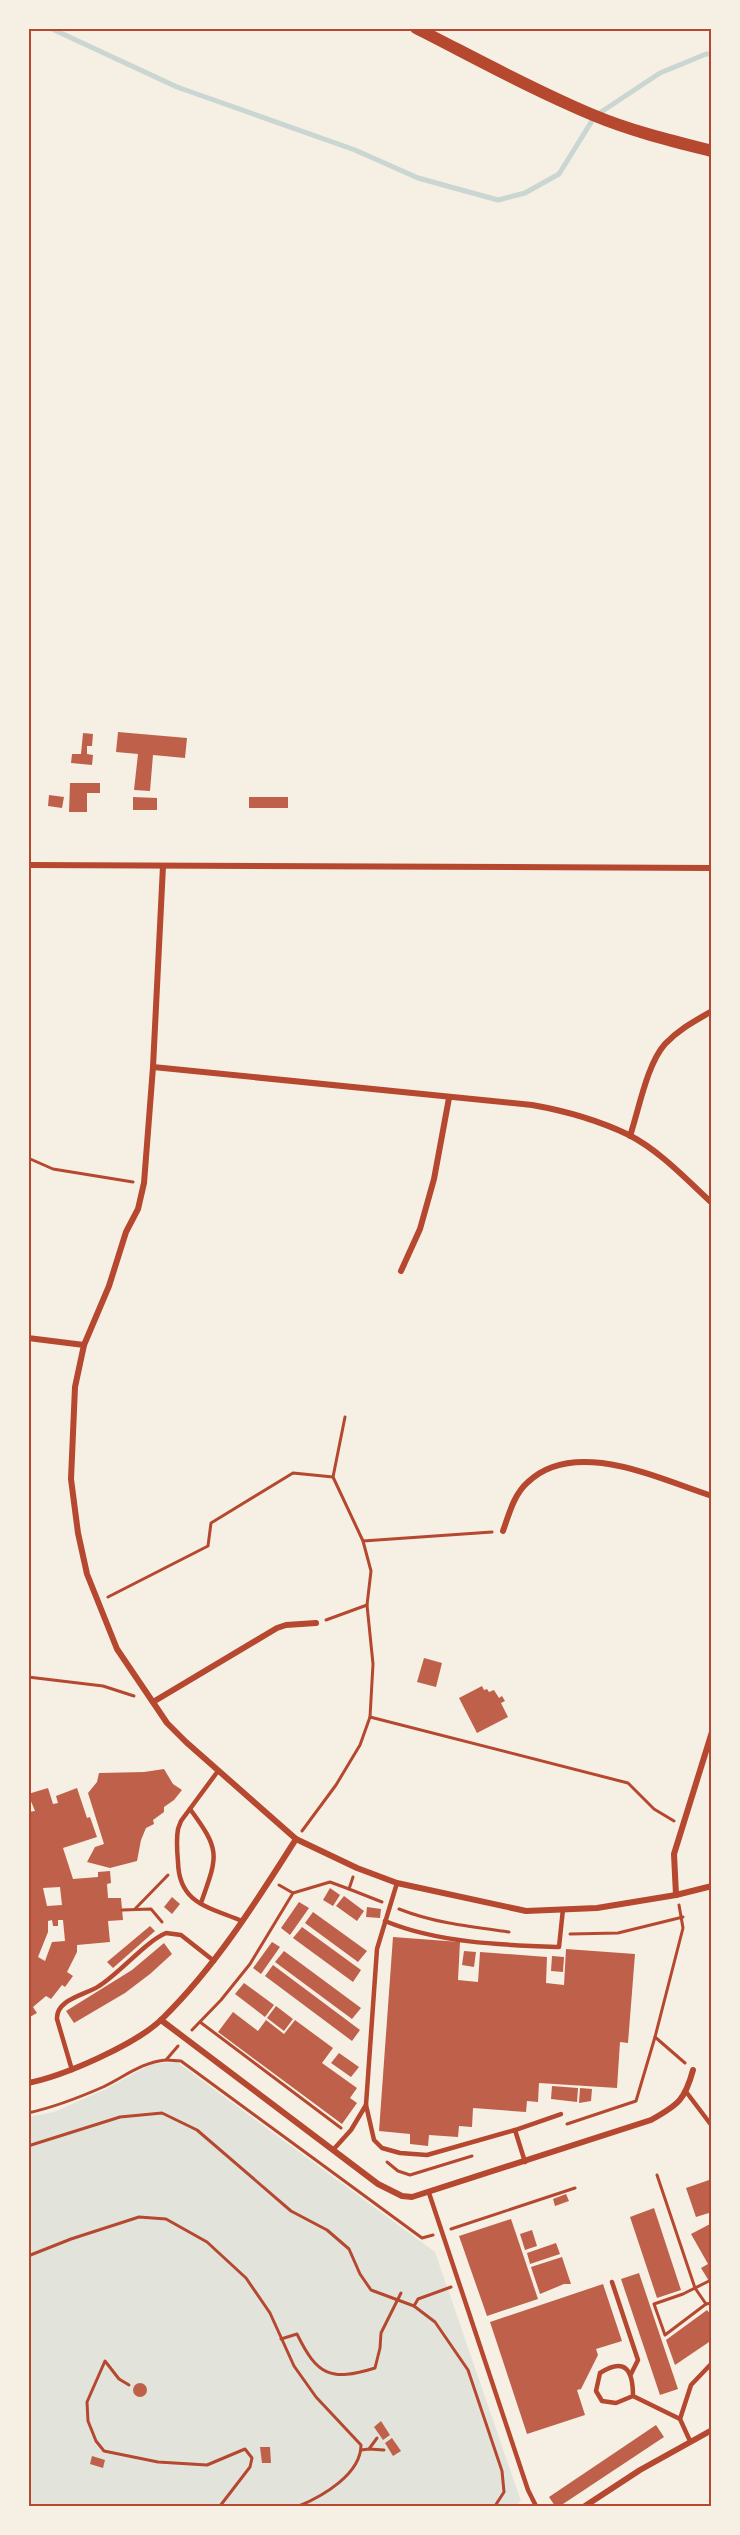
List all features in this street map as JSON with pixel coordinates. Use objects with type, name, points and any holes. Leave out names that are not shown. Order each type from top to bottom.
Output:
[{"type":"main road","points":[[416,28],[595,116],[667,140],[711,151]]},
{"type":"street","points":[[28,865],[711,868]]},
{"type":"street","points":[[164,866],[144,1184],[138,1209],[126,1232],[109,1286],[84,1345],[75,1387],[71,1479],[78,1533],[87,1574],[117,1649],[167,1723],[218,1771],[296,1839],[357,1868],[397,1883],[526,1911],[597,1908],[676,1895],[711,1886]]},
{"type":"street","points":[[630,1136],[653,1064],[664,1045],[681,1029],[711,1011]]},
{"type":"street","points":[[153,1066],[532,1105],[572,1112],[630,1136],[672,1166],[711,1203]]},
{"type":"street","points":[[401,1271],[420,1229],[434,1179],[449,1098]]},
{"type":"street","points":[[28,1338],[84,1345]]},
{"type":"street","points":[[503,1531],[512,1504],[528,1482],[551,1468],[574,1461],[598,1461],[711,1496]]},
{"type":"street","points":[[153,1702],[276,1628],[316,1623]]},
{"type":"street","points":[[676,1895],[674,1854],[711,1732]]},
{"type":"street","points":[[28,2083],[46,2080],[72,2070],[118,2048],[161,2020],[214,1961],[296,1839]]},
{"type":"street","points":[[161,2020],[333,2150],[392,2191],[412,2197],[651,2120],[671,2109],[687,2093],[693,2070]]},
{"type":"street","points":[[585,2506],[640,2470],[711,2430]]},
{"type":"lane","points":[[218,1771],[178,1829],[178,1871],[182,1888],[187,1895],[201,1904],[242,1921]]},
{"type":"lane","points":[[190,1809],[207,1833],[214,1854],[213,1869],[201,1904]]},
{"type":"lane","points":[[397,1883],[376,1949],[366,2105],[374,2140],[382,2148],[400,2153],[427,2155],[515,2130],[561,2114]]},
{"type":"lane","points":[[385,1920],[410,1931],[510,1945],[559,1947],[563,1909]]},
{"type":"lane","points":[[72,2070],[57,2019],[59,2008],[67,2001],[98,1987],[162,1935],[172,1932],[181,1935],[214,1961]]},
{"type":"lane","points":[[687,2093],[711,2126]]},
{"type":"lane","points":[[333,2150],[348,2133],[366,2105]]},
{"type":"lane","points":[[515,2130],[525,2162]]},
{"type":"lane","points":[[429,2193],[528,2490],[536,2506]]},
{"type":"lane","points":[[612,2282],[638,2360],[631,2374]]},
{"type":"lane","points":[[680,2419],[691,2385],[711,2363]]},
{"type":"lane","points":[[633,2396],[631,2374],[626,2367],[618,2365],[609,2367],[600,2373],[596,2391],[599,2397],[607,2403],[616,2403],[633,2396],[680,2419],[690,2441]]},
{"type":"path","points":[[28,1158],[53,1169],[144,1184]]},
{"type":"path","points":[[296,1839],[336,1785],[360,1745],[370,1717],[373,1664],[367,1605],[371,1571],[363,1541],[333,1477],[345,1417]]},
{"type":"path","points":[[98,1602],[207,1546],[211,1523],[293,1473],[333,1477]]},
{"type":"path","points":[[363,1541],[503,1531]]},
{"type":"path","points":[[316,1623],[367,1605]]},
{"type":"path","points":[[28,1677],[103,1686],[153,1702]]},
{"type":"path","points":[[370,1717],[628,1783],[654,1809],[683,1827]]},
{"type":"path","points":[[134,1910],[171,1872],[178,1871]]},
{"type":"path","points":[[28,2113],[53,2108],[104,2086],[150,2061],[166,2060],[250,1964],[293,1893],[330,1882],[349,1889]]},
{"type":"path","points":[[561,2126],[636,2101],[683,1928],[683,1917],[676,1895]]},
{"type":"path","points":[[122,1911],[151,1909],[172,1932]]},
{"type":"path","points":[[200,2022],[348,2133]]},
{"type":"path","points":[[655,2037],[693,2070]]},
{"type":"path","points":[[28,2146],[120,2117],[162,2113],[197,2130],[291,2211],[327,2230],[349,2249],[371,2290],[414,2306],[435,2322],[468,2370],[502,2471],[504,2492],[495,2506]]},
{"type":"path","points":[[381,2158],[398,2171],[410,2175],[475,2154]]},
{"type":"path","points":[[657,2175],[695,2288],[706,2304]]},
{"type":"path","points":[[28,2256],[138,2217],[166,2218],[207,2242],[246,2278],[270,2313],[294,2366],[316,2397],[361,2445],[361,2450],[349,2473],[317,2498],[299,2506]]},
{"type":"path","points":[[708,2281],[654,2304],[665,2335],[706,2304],[711,2303]]},
{"type":"path","points":[[414,2306],[418,2299],[459,2284]]},
{"type":"path","points":[[281,2339],[297,2334],[309,2359],[325,2373],[354,2375],[375,2368],[381,2333],[401,2293]]},
{"type":"path","points":[[129,2385],[119,2379],[105,2361],[87,2402],[88,2421],[96,2441],[104,2451],[158,2462],[207,2464],[245,2449],[252,2458],[250,2467],[220,2506]]},
{"type":"path","points":[[369,2449],[377,2438]]},
{"type":"path","points":[[361,2450],[384,2450]]},
{"type":"shaded area","points":[[177,2062],[435,2252],[521,2501],[515,2506],[29,2506],[28,2117],[54,2112],[106,2089],[151,2064]]},
{"type":"building","points":[[118,732],[187,738],[185,758],[153,755],[150,791],[134,790],[138,754],[116,752]]},
{"type":"building","points":[[83,733],[93,734],[92,746],[87,746],[87,754],[93,755],[92,765],[71,763],[72,754],[81,754]]},
{"type":"building","points":[[70,783],[100,783],[100,793],[87,793],[87,812],[69,812]]},
{"type":"building","points":[[49,795],[64,797],[62,808],[48,806]]},
{"type":"building","points":[[133,797],[157,798],[157,810],[133,810]]},
{"type":"building","points":[[249,797],[288,797],[288,808],[249,808]]},
{"type":"building","points":[[424,1658],[442,1663],[436,1687],[417,1682]]},
{"type":"building","points":[[482,1686],[489,1692],[494,1690],[499,1698],[502,1696],[505,1701],[501,1703],[508,1717],[477,1733],[459,1698]]},
{"type":"building","points":[[164,1769],[173,1784],[182,1790],[164,1807],[164,1812],[153,1820],[154,1824],[146,1828],[137,1861],[110,1868],[87,1862],[95,1847],[104,1844],[88,1793],[97,1782],[99,1773]]},
{"type":"building","points":[[48,1788],[53,1804],[58,1803],[56,1796],[77,1788],[87,1818],[90,1817],[97,1837],[63,1848],[73,1879],[98,1877],[98,1872],[110,1871],[111,1883],[107,1884],[108,1898],[121,1898],[123,1920],[108,1921],[110,1942],[77,1945],[77,1952],[67,1972],[73,1976],[65,1987],[62,1985],[51,1999],[46,1996],[33,2007],[37,2013],[28,2018],[28,1812],[35,1811],[28,1794]],"holes":[[[60,1887],[62,1905],[47,1906],[43,1888]],[[52,1920],[53,1926],[58,1926],[58,1920],[63,1920],[65,1941],[52,1942],[45,1961],[38,1957],[48,1932],[48,1921]]]},
{"type":"building","points":[[330,1888],[340,1895],[333,1906],[323,1900]]},
{"type":"building","points":[[344,1896],[364,1911],[357,1921],[336,1906]]},
{"type":"building","points":[[172,1897],[180,1904],[172,1914],[164,1907]]},
{"type":"building","points":[[299,1902],[309,1908],[290,1935],[281,1928]]},
{"type":"building","points":[[367,1907],[381,1909],[380,1918],[366,1917]]},
{"type":"building","points":[[313,1912],[367,1951],[358,1962],[305,1923]]},
{"type":"building","points":[[150,1926],[155,1931],[113,1968],[107,1962]]},
{"type":"building","points":[[302,1927],[361,1970],[353,1982],[293,1938]]},
{"type":"building","points":[[393,1937],[460,1942],[458,1980],[478,1982],[480,1952],[547,1957],[546,1983],[564,1985],[566,1949],[635,1954],[628,2043],[620,2042],[617,2088],[539,2083],[538,2102],[527,2101],[526,2112],[473,2108],[472,2127],[459,2126],[458,2137],[429,2135],[428,2146],[410,2144],[410,2134],[379,2131]]},
{"type":"building","points":[[272,1942],[280,1947],[261,1974],[253,1968]]},
{"type":"building","points":[[164,1943],[172,1954],[150,1974],[125,1993],[74,2023],[66,2011],[132,1970]]},
{"type":"building","points":[[284,1951],[361,2008],[352,2019],[275,1962]]},
{"type":"building","points":[[464,1951],[476,1952],[474,1967],[462,1965]]},
{"type":"building","points":[[552,1956],[564,1957],[563,1972],[551,1971]]},
{"type":"building","points":[[273,1965],[360,2030],[352,2041],[265,1976]]},
{"type":"building","points":[[244,1983],[274,2005],[265,2017],[235,1994]]},
{"type":"building","points":[[276,2006],[293,2019],[284,2031],[267,2018]]},
{"type":"building","points":[[233,2012],[258,2031],[266,2020],[284,2034],[295,2020],[333,2048],[322,2063],[357,2088],[350,2098],[357,2103],[342,2124],[218,2032]]},
{"type":"building","points":[[339,2053],[359,2067],[351,2077],[331,2063]]},
{"type":"building","points":[[552,2086],[578,2088],[577,2102],[551,2099]]},
{"type":"building","points":[[580,2088],[592,2089],[591,2101],[579,2103]]},
{"type":"building","points":[[712,2179],[712,2212],[696,2217],[686,2188]]},
{"type":"building","points":[[566,2194],[569,2201],[555,2206],[553,2199]]},
{"type":"building","points":[[654,2208],[681,2290],[657,2298],[630,2217]]},
{"type":"building","points":[[511,2219],[538,2299],[487,2316],[459,2236]]},
{"type":"building","points":[[712,2223],[712,2286],[701,2268],[708,2264],[691,2234]]},
{"type":"building","points":[[532,2230],[537,2246],[525,2250],[520,2234]]},
{"type":"building","points":[[556,2243],[560,2254],[530,2264],[527,2253]]},
{"type":"building","points":[[562,2257],[571,2284],[564,2284],[540,2294],[531,2267]]},
{"type":"building","points":[[639,2273],[678,2389],[660,2395],[621,2279]]},
{"type":"building","points":[[603,2284],[622,2341],[596,2349],[598,2355],[581,2389],[577,2390],[585,2415],[527,2434],[490,2322]]},
{"type":"building","points":[[707,2310],[712,2316],[712,2340],[675,2365],[666,2340]]},
{"type":"building","points":[[137,2383],[143,2383],[147,2390],[143,2397],[137,2397],[133,2393],[133,2387]]},
{"type":"building","points":[[381,2421],[390,2435],[383,2440],[374,2427]]},
{"type":"building","points":[[656,2425],[664,2437],[560,2506],[555,2506],[549,2497]]},
{"type":"building","points":[[392,2438],[401,2451],[393,2456],[385,2443]]},
{"type":"building","points":[[260,2447],[270,2447],[271,2463],[262,2463]]},
{"type":"building","points":[[92,2456],[105,2460],[103,2468],[90,2464]]},
{"type":"waterway","points":[[50,28],[177,87],[355,150],[418,178],[498,200],[525,193],[559,174],[595,116],[660,73],[706,54],[712,54]]}]
